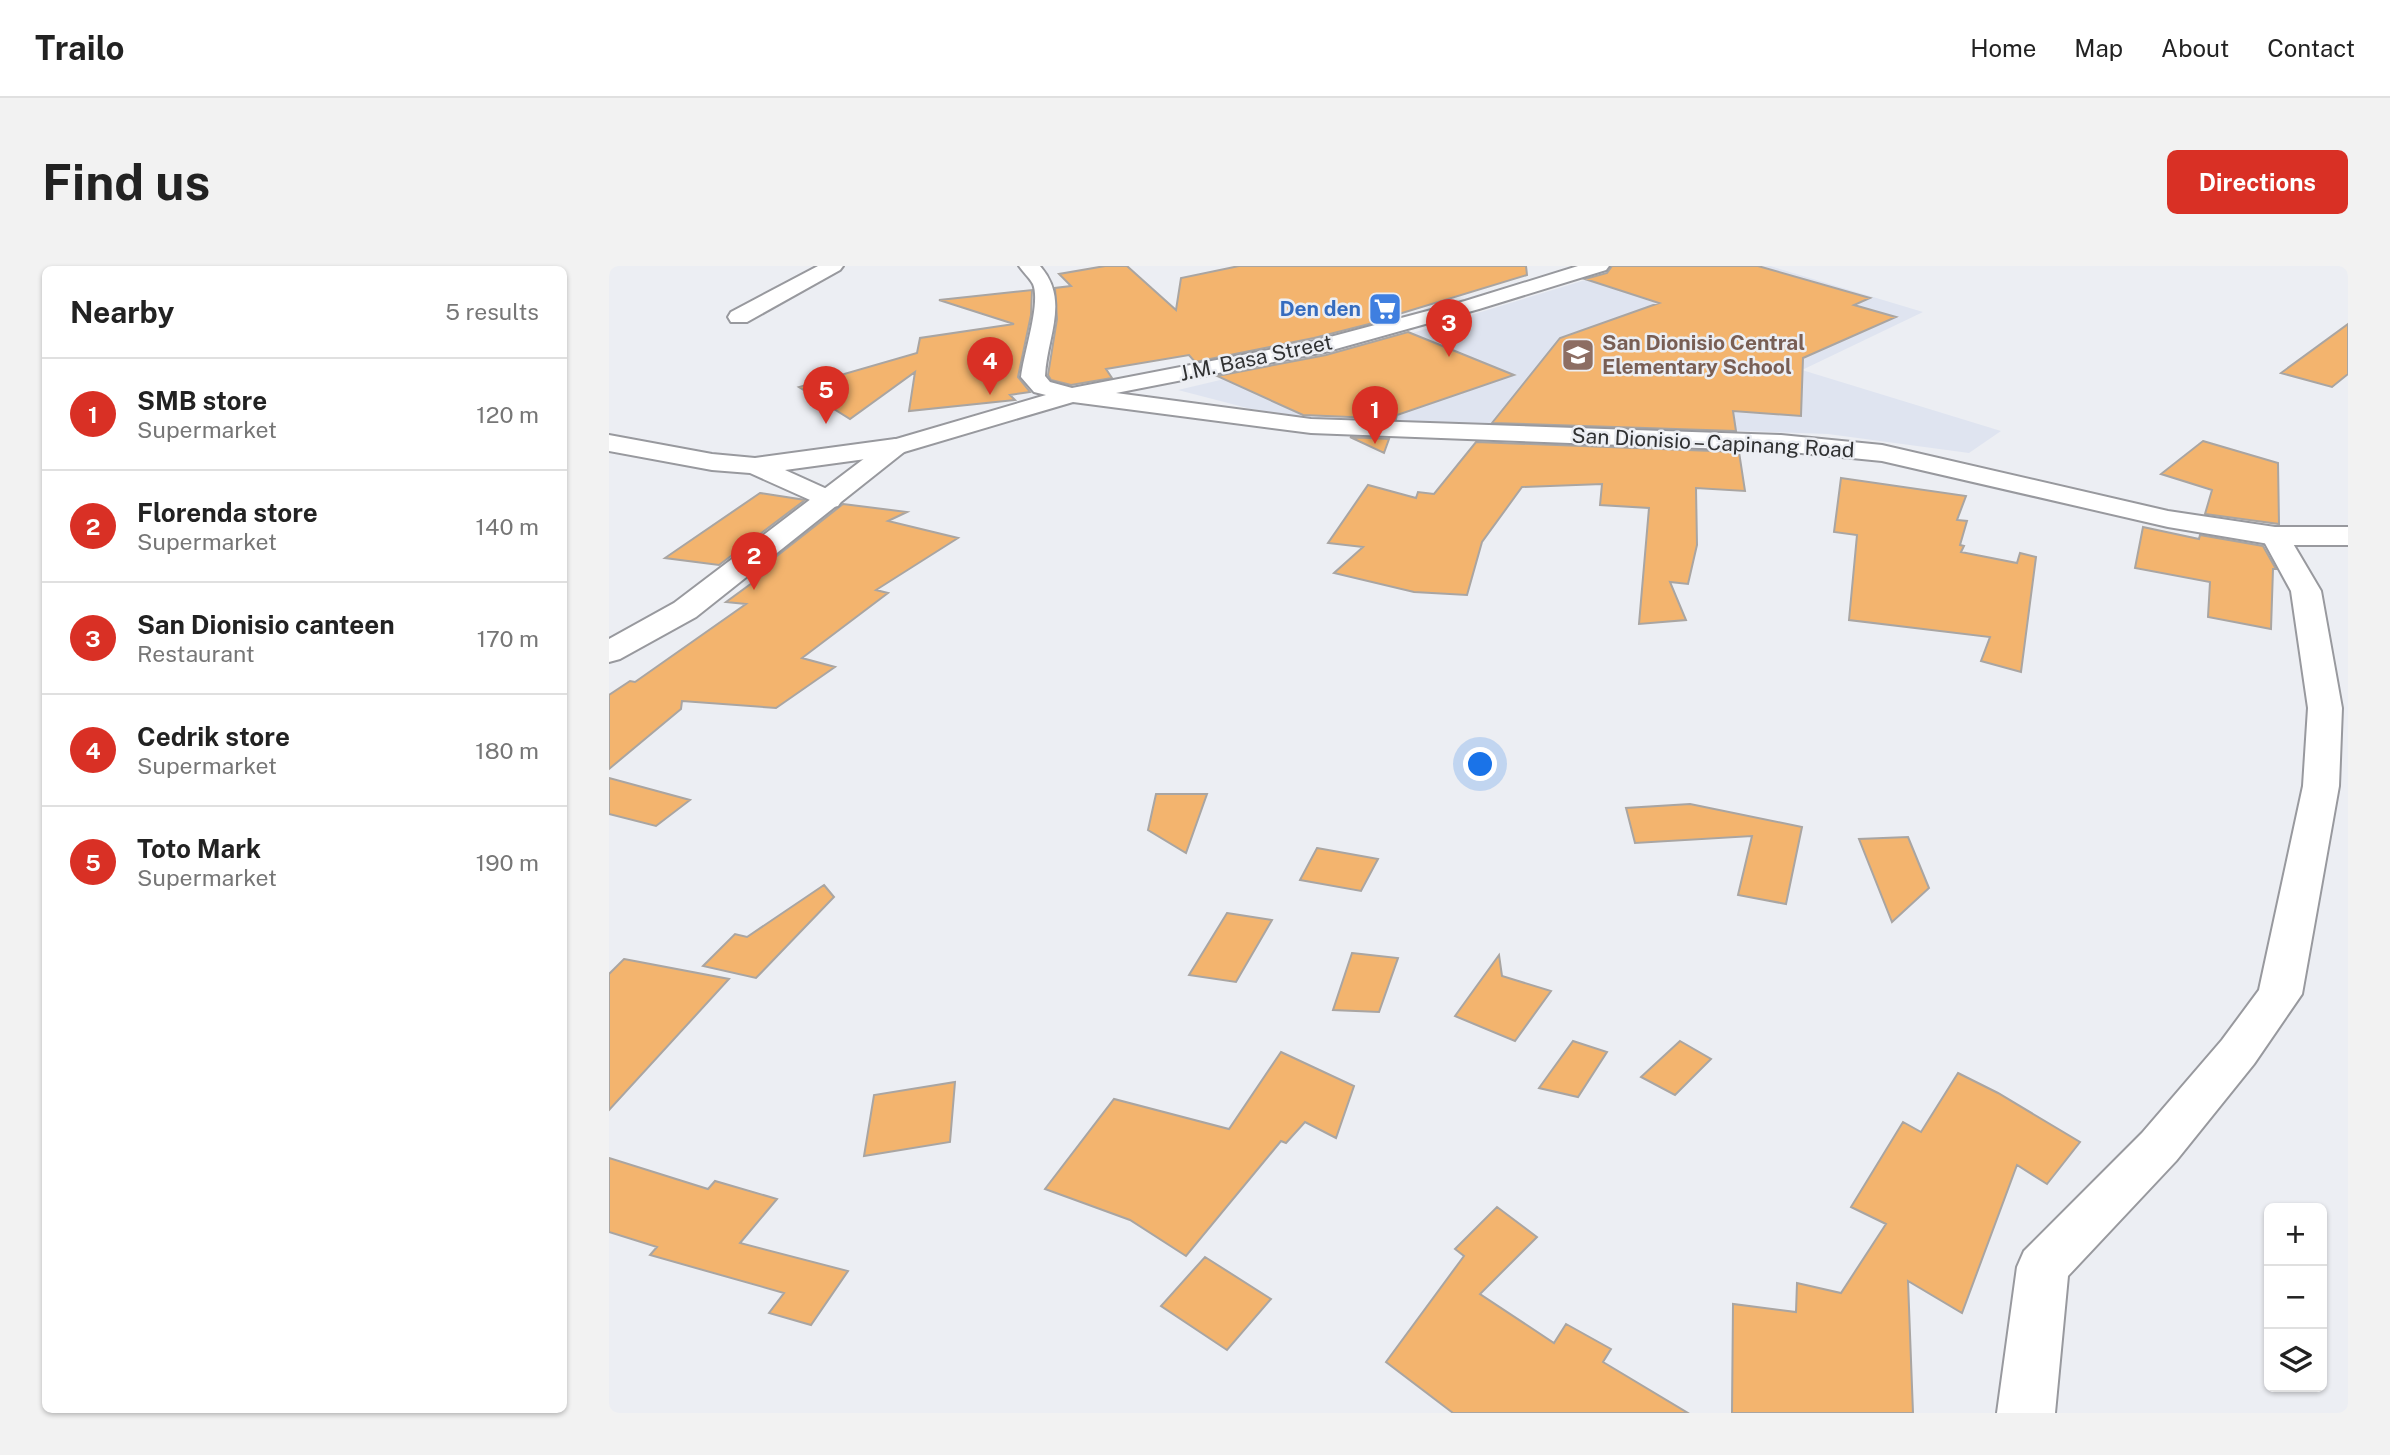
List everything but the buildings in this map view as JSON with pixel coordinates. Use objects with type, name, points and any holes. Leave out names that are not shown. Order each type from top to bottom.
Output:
[{"type":"main road","points":[[739,317],[833,266]]},
{"type":"main road","points":[[1029,266],[1039,276],[1049,304],[1036,346],[1033,377],[1042,387],[1072,395]]},
{"type":"main road","name":"J.M. Basa Street","points":[[895,447],[1072,395],[1317,347],[1472,305],[1599,266]]},
{"type":"main road","name":"San Dionisio – Capinang Road","points":[[1072,395],[1311,426],[1781,443],[1882,453],[2168,519],[2275,536],[2348,536]]},
{"type":"main road","points":[[609,443],[712,462],[755,466],[895,447]]},
{"type":"main road","points":[[609,652],[685,610],[895,447]]},
{"type":"main road","points":[[755,466],[828,500]]},
{"type":"main road","points":[[2026,1413],[2043,1267],[2159,1147],[2238,1052],[2280,994],[2321,786],[2325,708],[2306,591],[2275,536]]},
{"type":"shaded area","name":"San Dionisio Central Elementary School","points":[[1631,266],[1770,266],[1923,312],[1802,370],[2001,431],[1969,453],[1828,434],[1556,424],[1334,421],[1251,409],[1178,390],[1386,341]]},
{"type":"place","name":"Den den","points":[[1385,309]]},
{"type":"place","name":"San Dionisio Central Elementary School","points":[[1578,355]]},
{"type":"place","name":"San Dionisio canteen","points":[[1449,357]]},
{"type":"place","name":"Cedrik store","points":[[990,395]]},
{"type":"place","name":"Toto Mark","points":[[826,424]]},
{"type":"place","name":"SMB store","points":[[1375,444]]},
{"type":"place","name":"Florenda store","points":[[754,590]]}]
